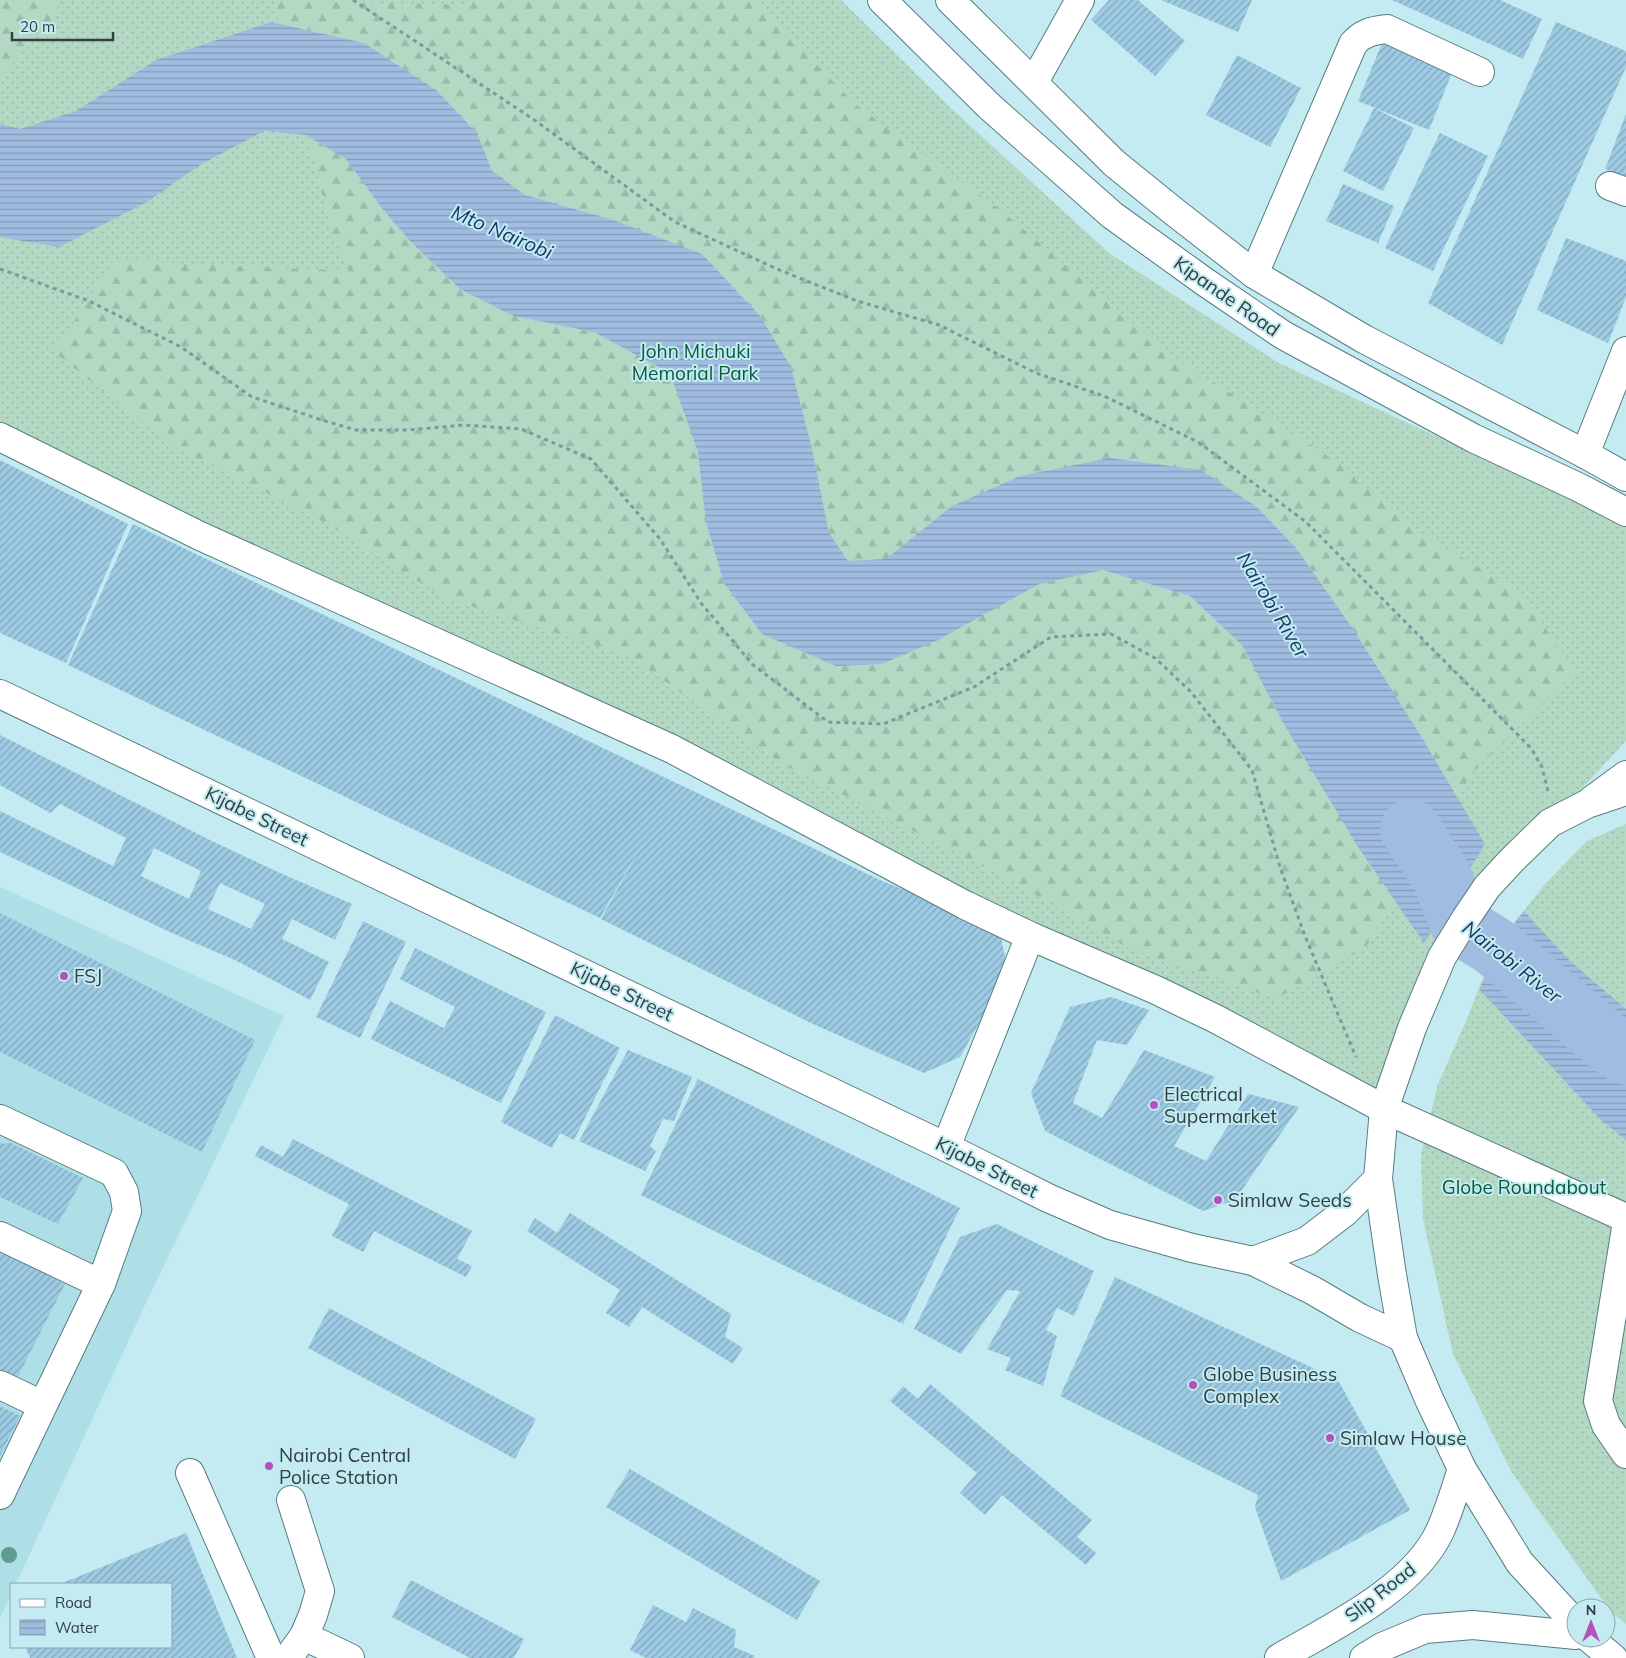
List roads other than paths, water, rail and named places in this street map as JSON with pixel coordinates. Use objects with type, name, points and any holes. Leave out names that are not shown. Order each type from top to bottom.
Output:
[{"type":"main road","name":"Kipande Road","points":[[882,0],[990,106],[1112,215],[1213,287],[1291,340],[1473,438],[1578,487],[1626,512]]},
{"type":"main road","name":"Kipande Road","points":[[950,0],[1114,163],[1254,274],[1364,339],[1626,477]]},
{"type":"main road","points":[[1034,82],[1080,0]]},
{"type":"main road","points":[[1254,274],[1353,44],[1360,36],[1372,31],[1387,29],[1480,72]]},
{"type":"main road","points":[[1585,454],[1626,351]]},
{"type":"main road","points":[[0,437],[200,536],[672,749],[965,905],[1030,936],[1174,998],[1379,1106],[1626,1218]]},
{"type":"main road","name":"Kijabe Street","points":[[0,694],[946,1147],[1048,1198],[1110,1225],[1192,1248],[1254,1261],[1312,1290],[1360,1318],[1403,1338]]},
{"type":"main road","points":[[1566,1613],[1520,1563],[1462,1470],[1403,1338],[1378,1179],[1379,1106],[1442,957],[1487,887],[1550,823],[1586,804],[1626,775]]},
{"type":"main road","points":[[1586,804],[1626,791]]},
{"type":"main road","points":[[946,1147],[1030,936]]},
{"type":"main road","points":[[0,1119],[114,1173],[124,1192],[127,1210],[101,1284],[0,1495]]},
{"type":"main road","points":[[1254,1261],[1307,1241],[1345,1212],[1378,1179]]},
{"type":"main road","points":[[1626,1228],[1598,1401],[1606,1425],[1626,1454]]},
{"type":"main road","points":[[0,1236],[101,1284]]},
{"type":"main road","points":[[0,1385],[42,1405]]},
{"type":"main road","name":"Slip Road","points":[[1279,1658],[1349,1618],[1389,1590],[1418,1565],[1439,1532],[1462,1470]]},
{"type":"main road","points":[[190,1473],[271,1658]]},
{"type":"main road","points":[[288,1658],[304,1636],[320,1591],[291,1500]]},
{"type":"main road","points":[[1364,1658],[1425,1628],[1473,1625],[1566,1634]]},
{"type":"main road","points":[[304,1636],[350,1658]]},
{"type":"main road","points":[[1601,1648],[1613,1658]]},
{"type":"water","name":"Mto Nairobi","points":[[271,22],[364,43],[436,90],[477,133],[492,171],[525,195],[616,221],[702,254],[760,316],[791,367],[812,449],[829,533],[848,561],[886,559],[952,506],[1020,476],[1110,458],[1201,470],[1257,507],[1296,548],[1355,632],[1419,733],[1485,844],[1424,943],[1358,847],[1285,726],[1242,645],[1190,596],[1103,570],[1039,584],[938,640],[882,664],[836,666],[762,634],[724,583],[706,522],[698,452],[670,373],[594,332],[514,316],[460,289],[410,241],[381,207],[346,159],[306,135],[264,131],[200,165],[147,202],[59,247],[0,237],[0,124],[20,129],[76,111],[156,60]]},
{"type":"water","points":[[1524,911],[1570,961],[1626,1009],[1626,1140],[1601,1120],[1479,989],[1516,921]]},
{"type":"waterway","name":"Nairobi River","points":[[1410,829],[1442,877],[1460,925],[1495,947],[1611,1045],[1626,1055]]},
{"type":"place","name":"FSJ","points":[[64,976]]},
{"type":"place","name":"Electrical Supermarket","points":[[1154,1105]]},
{"type":"place","name":"Simlaw Seeds","points":[[1218,1200]]},
{"type":"place","name":"Globe Business Complex","points":[[1193,1385]]},
{"type":"place","name":"Simlaw House","points":[[1330,1438]]},
{"type":"place","name":"Nairobi Central Police Station","points":[[269,1466]]},
{"type":"park label","name":"John Michuki Memorial Park","points":[[695,362]]},
{"type":"park label","name":"Globe Roundabout","points":[[1524,1187]]}]
